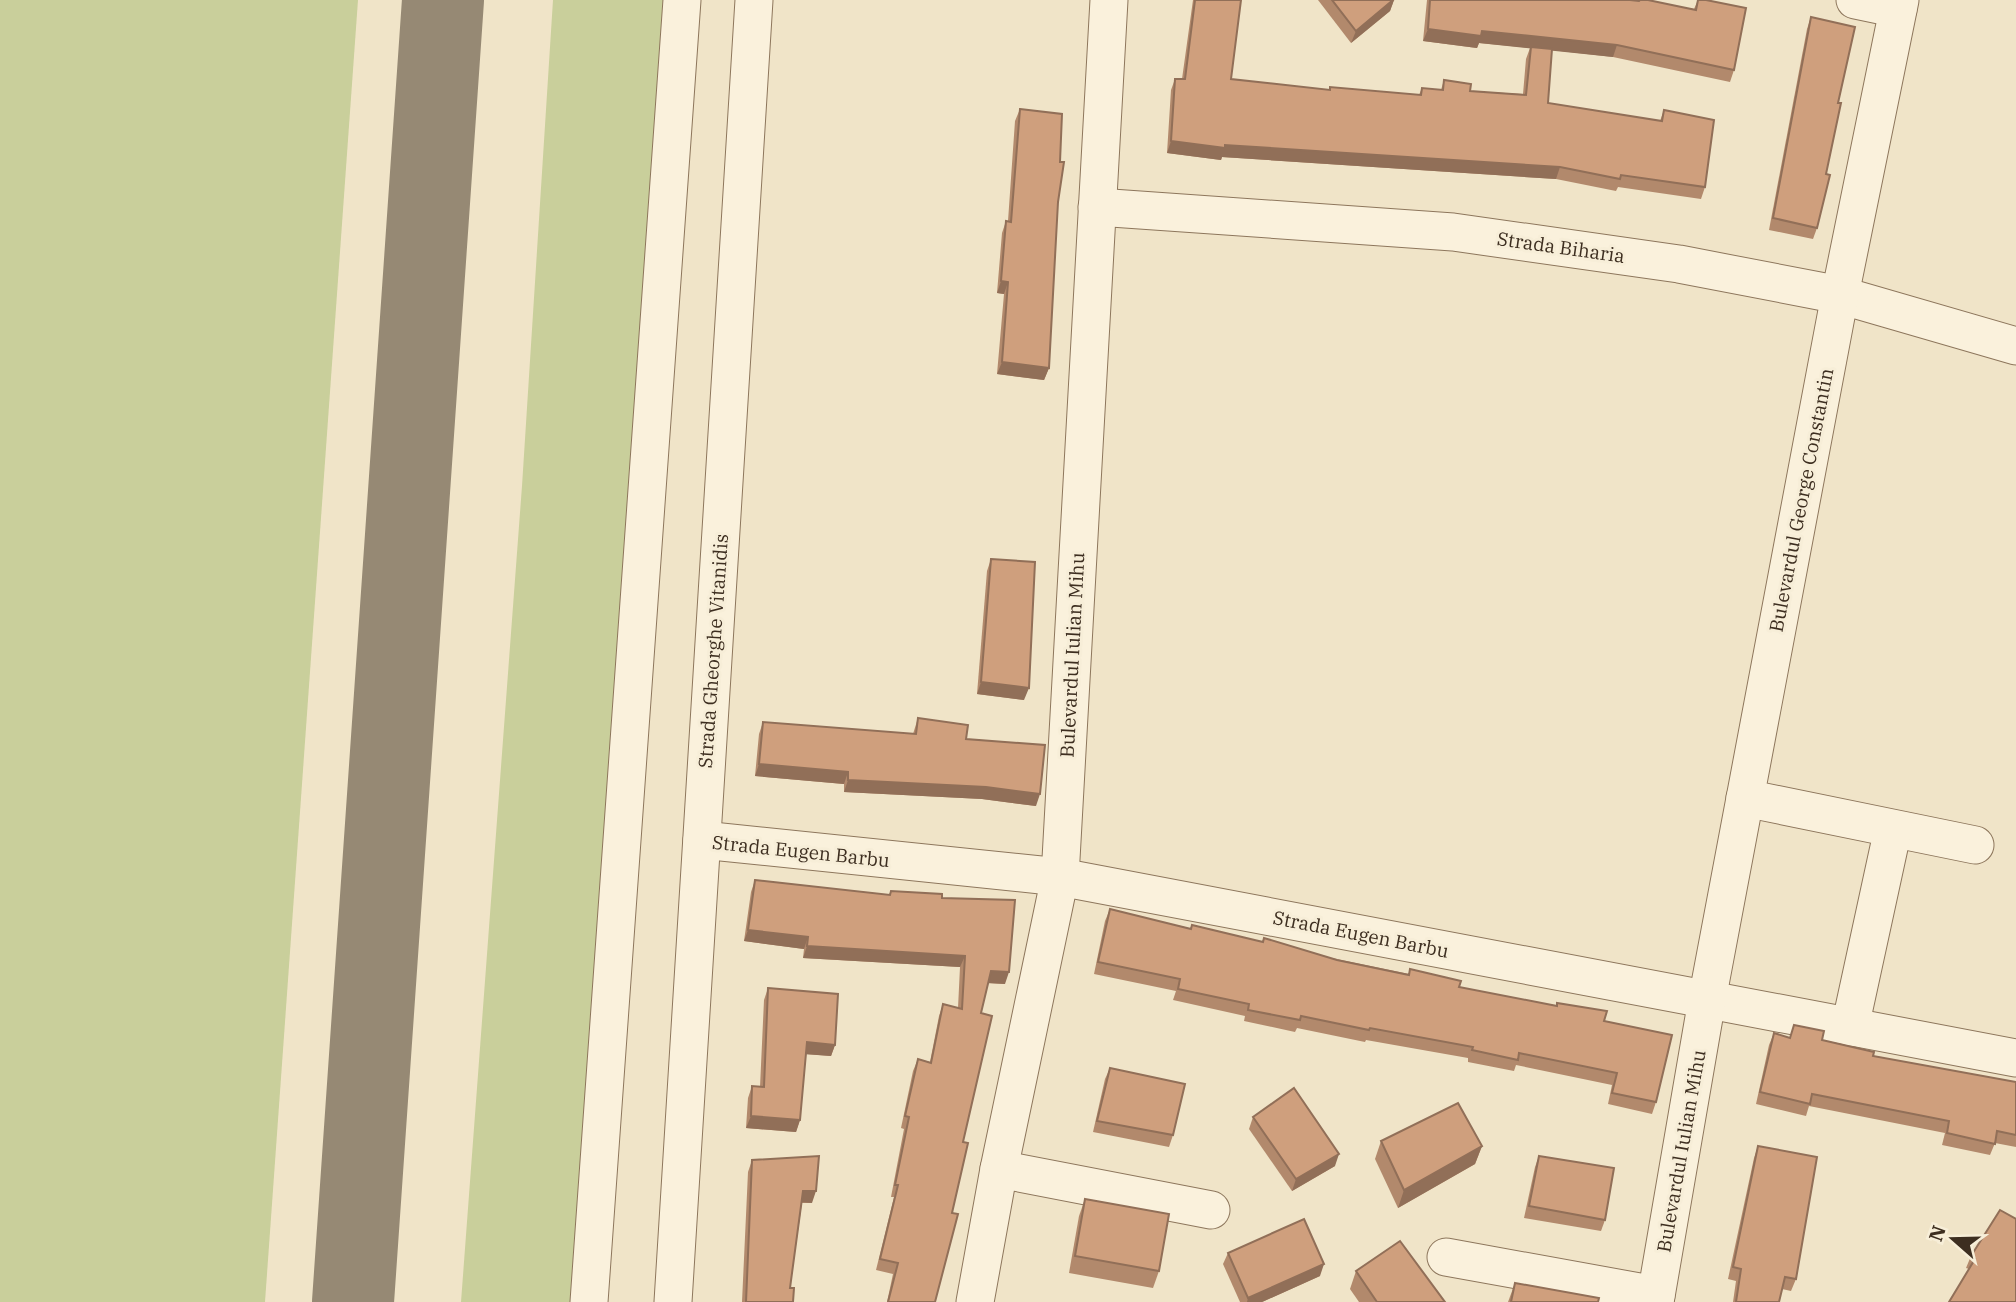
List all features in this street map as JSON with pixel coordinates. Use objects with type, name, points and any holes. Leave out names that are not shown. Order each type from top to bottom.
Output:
[{"type":"street","points":[[589,1302],[682,0]]},
{"type":"street","name":"Strada Gheorghe Vitanidis","points":[[673,1302],[754,0]]},
{"type":"street","name":"Bulevardul Iulian Mihu","points":[[975,1302],[999,1168],[1060,877],[1109,0]]},
{"type":"street","points":[[1856,0],[1899,4]]},
{"type":"street","name":"Bulevardul George Constantin","points":[[1707,1000],[1840,295],[1899,4]]},
{"type":"street","name":"Strada Biharia","points":[[1097,207],[1452,232],[1679,264],[1840,295],[2016,346]]},
{"type":"street","points":[[1745,798],[1975,845]]},
{"type":"street","points":[[1850,1027],[1893,829]]},
{"type":"street","name":"Strada Eugen Barbu","points":[[702,841],[1060,877],[2016,1058]]},
{"type":"street","name":"Bulevardul Iulian Mihu","points":[[1655,1299],[1707,1000]]},
{"type":"street","points":[[999,1168],[1211,1210]]},
{"type":"street","points":[[1446,1257],[1655,1299]]},
{"type":"green space","points":[[0,0],[358,0],[265,1302],[0,1302]]},
{"type":"green space","points":[[553,0],[663,0],[576,1302],[461,1302],[522,486]]},
{"type":"building","points":[[1195,0],[1241,0],[1231,79],[1330,90],[1330,87],[1421,95],[1422,88],[1443,90],[1444,80],[1471,84],[1470,91],[1526,95],[1531,47],[1552,49],[1548,103],[1662,121],[1664,110],[1714,120],[1705,187],[1621,175],[1620,179],[1560,167],[1225,145],[1225,148],[1171,141],[1175,79],[1185,79]]},
{"type":"building","points":[[1332,0],[1393,0],[1356,31]]},
{"type":"building","points":[[1430,0],[1648,0],[1696,10],[1698,0],[1706,0],[1746,8],[1734,70],[1617,45],[1482,31],[1481,36],[1428,29]]},
{"type":"building","points":[[1811,17],[1855,27],[1826,174],[1830,175],[1817,228],[1773,218]]},
{"type":"building","points":[[1020,109],[1062,114],[1060,162],[1064,162],[1058,202],[1049,368],[1002,362],[1008,282],[1001,281],[1006,221],[1011,222]]},
{"type":"building","points":[[991,559],[1035,562],[1029,688],[981,682]]},
{"type":"building","points":[[918,718],[968,725],[966,739],[1045,745],[1040,794],[986,787],[848,780],[848,772],[759,764],[763,722],[916,734]]},
{"type":"building","points":[[755,880],[890,895],[891,891],[942,894],[942,898],[1015,900],[1009,972],[991,971],[981,1013],[992,1016],[963,1142],[968,1143],[952,1213],[958,1214],[935,1302],[888,1302],[898,1263],[880,1259],[898,1185],[895,1185],[909,1117],[905,1116],[918,1059],[931,1063],[943,1004],[962,1009],[965,956],[807,946],[808,937],[748,930]]},
{"type":"building","points":[[1110,909],[1191,929],[1192,925],[1263,942],[1264,938],[1337,960],[1409,975],[1410,969],[1461,981],[1459,987],[1557,1006],[1557,1003],[1607,1011],[1604,1021],[1672,1035],[1656,1102],[1612,1093],[1617,1073],[1519,1053],[1518,1060],[1472,1050],[1473,1047],[1301,1016],[1300,1020],[1248,1010],[1249,1004],[1178,989],[1180,979],[1098,962]]},
{"type":"building","points":[[768,988],[838,994],[835,1045],[807,1042],[800,1120],[751,1116],[752,1086],[764,1087]]},
{"type":"building","points":[[1794,1025],[1824,1031],[1822,1040],[1874,1052],[1873,1056],[2016,1082],[2016,1135],[1997,1131],[1995,1144],[1947,1133],[1949,1121],[1812,1094],[1810,1104],[1760,1092],[1774,1033],[1790,1038]]},
{"type":"building","points":[[1110,1068],[1185,1084],[1173,1135],[1097,1121]]},
{"type":"building","points":[[1294,1088],[1339,1154],[1296,1179],[1253,1117]]},
{"type":"building","points":[[1458,1103],[1482,1146],[1404,1190],[1381,1141]]},
{"type":"building","points":[[1758,1146],[1817,1157],[1796,1279],[1785,1277],[1779,1302],[1736,1302],[1741,1269],[1733,1267]]},
{"type":"building","points":[[819,1156],[816,1191],[803,1191],[790,1288],[794,1288],[793,1302],[746,1302],[752,1160]]},
{"type":"building","points":[[1539,1156],[1614,1168],[1605,1220],[1529,1206]]},
{"type":"building","points":[[1085,1199],[1169,1214],[1159,1271],[1075,1256]]},
{"type":"building","points":[[2000,1210],[2016,1219],[2016,1302],[1949,1302],[1975,1259],[1971,1256]]},
{"type":"building","points":[[1304,1219],[1324,1264],[1248,1298],[1228,1253]]},
{"type":"building","points":[[1400,1241],[1445,1302],[1377,1302],[1356,1271]]},
{"type":"building","points":[[1515,1283],[1599,1298],[1598,1302],[1511,1302]]},
{"type":"taxiway","points":[[353,1302],[443,0]]}]
